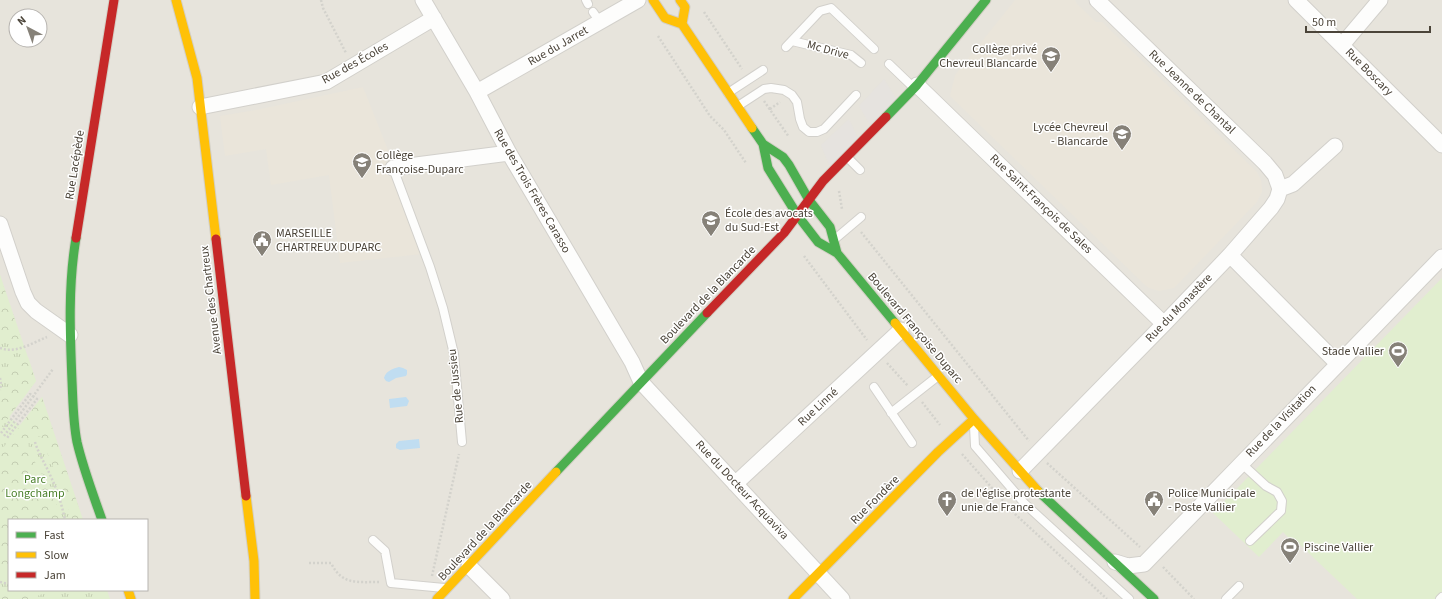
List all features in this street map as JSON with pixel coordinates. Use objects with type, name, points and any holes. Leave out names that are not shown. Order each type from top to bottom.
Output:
[{"type":"main road","name":"Rue Lacépède","points":[[102,519],[92,493],[77,441],[74,420],[70,335],[73,256],[114,0]]},
{"type":"main road","name":"Avenue des Chartreux","points":[[176,0],[197,78],[254,561],[254,599]]},
{"type":"main road","points":[[653,0],[665,18],[682,24],[685,3]]},
{"type":"main road","name":"Boulevard de la Blancarde","points":[[437,599],[641,382],[784,233],[823,181],[915,86],[986,0]]},
{"type":"main road","name":"Boulevard Françoise Duparc","points":[[682,24],[763,144],[783,157],[809,200],[830,227],[837,253]]},
{"type":"main road","name":"Boulevard Françoise Duparc","points":[[763,144],[768,168],[798,216],[818,242],[837,253],[974,419],[1020,471]]},
{"type":"main road","name":"Rue Fondère","points":[[793,599],[938,452],[974,419]]},
{"type":"main road","points":[[1020,471],[1043,496],[1154,599]]},
{"type":"street","name":"Rue des Trois Frères Carasso","points":[[423,0],[478,92],[508,153],[632,362],[641,382]]},
{"type":"street","name":"Rue du Jarret","points":[[478,92],[596,17],[638,0]]},
{"type":"street","name":"Rue Jeanne de Chantal","points":[[1097,0],[1265,163],[1275,175],[1280,189]]},
{"type":"street","name":"Rue Boscary","points":[[1296,0],[1442,145]]},
{"type":"street","points":[[1342,45],[1380,0]]},
{"type":"street","name":"Rue des Écoles","points":[[200,107],[326,82],[434,18]]},
{"type":"street","name":"Rue Saint-François de Sales","points":[[915,86],[1164,324]]},
{"type":"street","points":[[1280,189],[1293,184],[1335,146]]},
{"type":"street","points":[[393,168],[508,153]]},
{"type":"street","name":"Rue du Monastère","points":[[1020,471],[1230,255],[1271,208],[1277,199],[1280,189]]},
{"type":"street","points":[[0,224],[23,292],[28,302],[36,311],[70,335]]},
{"type":"street","points":[[1230,255],[1338,363]]},
{"type":"street","name":"Rue de la Visitation","points":[[1113,561],[1128,566],[1144,564],[1442,256]]},
{"type":"street","name":"Rue Linné","points":[[735,484],[901,330]]},
{"type":"street","name":"Rue du Docteur Acquaviva","points":[[641,382],[842,599]]},
{"type":"street","points":[[469,566],[502,599]]},
{"type":"lane","points":[[786,47],[820,11],[831,4],[874,49]]},
{"type":"lane","name":"Mc Drive","points":[[792,41],[851,55],[861,63]]},
{"type":"lane","points":[[889,64],[915,86]]},
{"type":"lane","points":[[728,93],[764,70]]},
{"type":"lane","points":[[737,106],[764,89],[771,88],[784,90],[792,95],[797,102],[803,127],[808,132],[817,132],[824,129],[856,95]]},
{"type":"lane","points":[[847,156],[860,170]]},
{"type":"lane","name":"Rue de Jussieu","points":[[393,168],[430,267],[445,315],[454,354],[462,442]]},
{"type":"lane","points":[[834,240],[861,217]]},
{"type":"lane","points":[[891,413],[939,376]]},
{"type":"lane","points":[[874,387],[912,443]]},
{"type":"lane","points":[[974,419],[975,446],[1025,504],[1129,599]]},
{"type":"lane","points":[[1241,463],[1266,486],[1277,492],[1282,501],[1281,511],[1250,540]]},
{"type":"lane","points":[[373,540],[385,551],[391,582],[447,588]]},
{"type":"lane","points":[[1226,599],[1239,586]]},
{"type":"path","points":[[320,0],[353,66]]},
{"type":"path","points":[[656,33],[710,116],[724,130],[749,167]]},
{"type":"path","points":[[836,186],[839,190],[841,208],[854,222],[1031,443]]},
{"type":"path","points":[[801,253],[869,342]]},
{"type":"path","points":[[0,348],[16,350],[50,336]]},
{"type":"path","points":[[4,436],[56,365]]},
{"type":"path","points":[[0,378],[0,390]]},
{"type":"path","points":[[1,433],[30,394],[34,396]]},
{"type":"path","points":[[7,438],[36,398],[34,396]]},
{"type":"path","points":[[35,442],[39,455],[52,477],[65,519]]},
{"type":"path","points":[[430,586],[462,442]]},
{"type":"path","points":[[1046,463],[1141,548],[1146,550]]},
{"type":"path","points":[[309,564],[331,562],[335,571],[341,578],[355,582],[391,582]]},
{"type":"path","points":[[1159,562],[1194,599]]},
{"type":"shaded area","points":[[0,0],[1442,0],[1442,599],[0,599]]},
{"type":"shaded area","name":"Lycée Chevreul - Blancarde","points":[[1015,0],[1075,0],[1077,4],[1096,22],[1102,22],[1257,172],[1261,180],[1262,192],[1257,202],[1174,288],[1159,291],[1145,285],[950,96],[955,75]]},
{"type":"shaded area","points":[[884,79],[899,103],[873,130],[859,106]]},
{"type":"shaded area","name":"Collège Françoise-Duparc","points":[[363,87],[390,155],[385,156],[422,254],[340,263],[329,175],[271,185],[266,149],[225,156],[220,116],[256,110]]},
{"type":"shaded area","points":[[849,119],[860,143],[832,172],[821,145]]},
{"type":"green space","name":"Parc Longchamp","points":[[0,275],[36,381],[9,417],[20,425],[42,397],[83,519],[8,519],[8,591],[107,591],[110,599],[0,599]]},
{"type":"green space","points":[[0,275],[22,341],[7,341],[0,333]]},
{"type":"green space","name":"Stade Vallier","points":[[1442,278],[1442,599],[1357,599],[1295,540],[1293,542],[1283,532],[1259,557],[1213,513]]},
{"type":"green space","points":[[28,357],[36,381],[0,429],[0,401],[6,393],[12,367],[14,362]]},
{"type":"green space","points":[[42,397],[83,519],[72,519],[62,488],[40,436],[29,439],[28,444],[32,456],[53,492],[59,519],[8,519],[8,578],[0,577],[0,499],[3,498],[0,487],[0,452]]},
{"type":"green space","points":[[0,588],[8,591],[47,592],[30,599],[0,599]]},
{"type":"water","points":[[399,367],[407,370],[406,376],[396,378],[389,382],[386,381],[384,378],[386,374]]},
{"type":"water","points":[[406,397],[409,401],[407,406],[390,408],[389,399]]},
{"type":"water","points":[[419,439],[420,448],[400,450],[396,448],[396,444],[399,441]]},
{"type":"traffic: fast","points":[[886,117],[917,85],[986,0]]},
{"type":"traffic: fast","points":[[752,128],[763,144],[768,168],[798,216],[818,242],[837,253],[895,323]]},
{"type":"traffic: fast","points":[[763,144],[783,157],[789,165],[809,200],[830,227],[837,253]]},
{"type":"traffic: fast","points":[[76,238],[73,256],[70,309],[74,419],[79,452],[102,519]]},
{"type":"traffic: fast","points":[[556,472],[707,313]]},
{"type":"traffic: fast","points":[[1038,491],[1154,599]]},
{"type":"traffic: slow","points":[[176,0],[197,78],[216,239]]},
{"type":"traffic: slow","points":[[653,0],[665,18],[682,24],[752,128]]},
{"type":"traffic: slow","points":[[680,0],[685,7],[682,24]]},
{"type":"traffic: slow","points":[[895,323],[974,419],[1038,491]]},
{"type":"traffic: slow","points":[[793,599],[938,452],[974,419]]},
{"type":"traffic: slow","points":[[437,599],[556,472]]},
{"type":"traffic: slow","points":[[246,496],[254,561],[255,599]]},
{"type":"traffic: slow","points":[[128,591],[131,599]]},
{"type":"traffic: jam","points":[[76,238],[114,0]]},
{"type":"traffic: jam","points":[[707,313],[784,233],[823,181],[886,117]]},
{"type":"traffic: jam","points":[[216,239],[246,496]]},
{"type":"place","name":"Collège privé Chevreul Blancarde","points":[[1051,73]]},
{"type":"place","name":"Lycée Chevreul - Blancarde","points":[[1122,151]]},
{"type":"place","name":"Collège Françoise-Duparc","points":[[362,179]]},
{"type":"place","name":"École des avocats du Sud-Est","points":[[711,237]]},
{"type":"place","name":"MARSEILLE CHARTREUX DUPARC","points":[[262,257]]},
{"type":"place","name":"Stade Vallier","points":[[1398,368]]},
{"type":"place","name":"de l'église protestante unie de France","points":[[947,517]]},
{"type":"place","name":"Police Municipale - Poste Vallier","points":[[1154,517]]},
{"type":"place","name":"Piscine Vallier","points":[[1290,564]]}]
